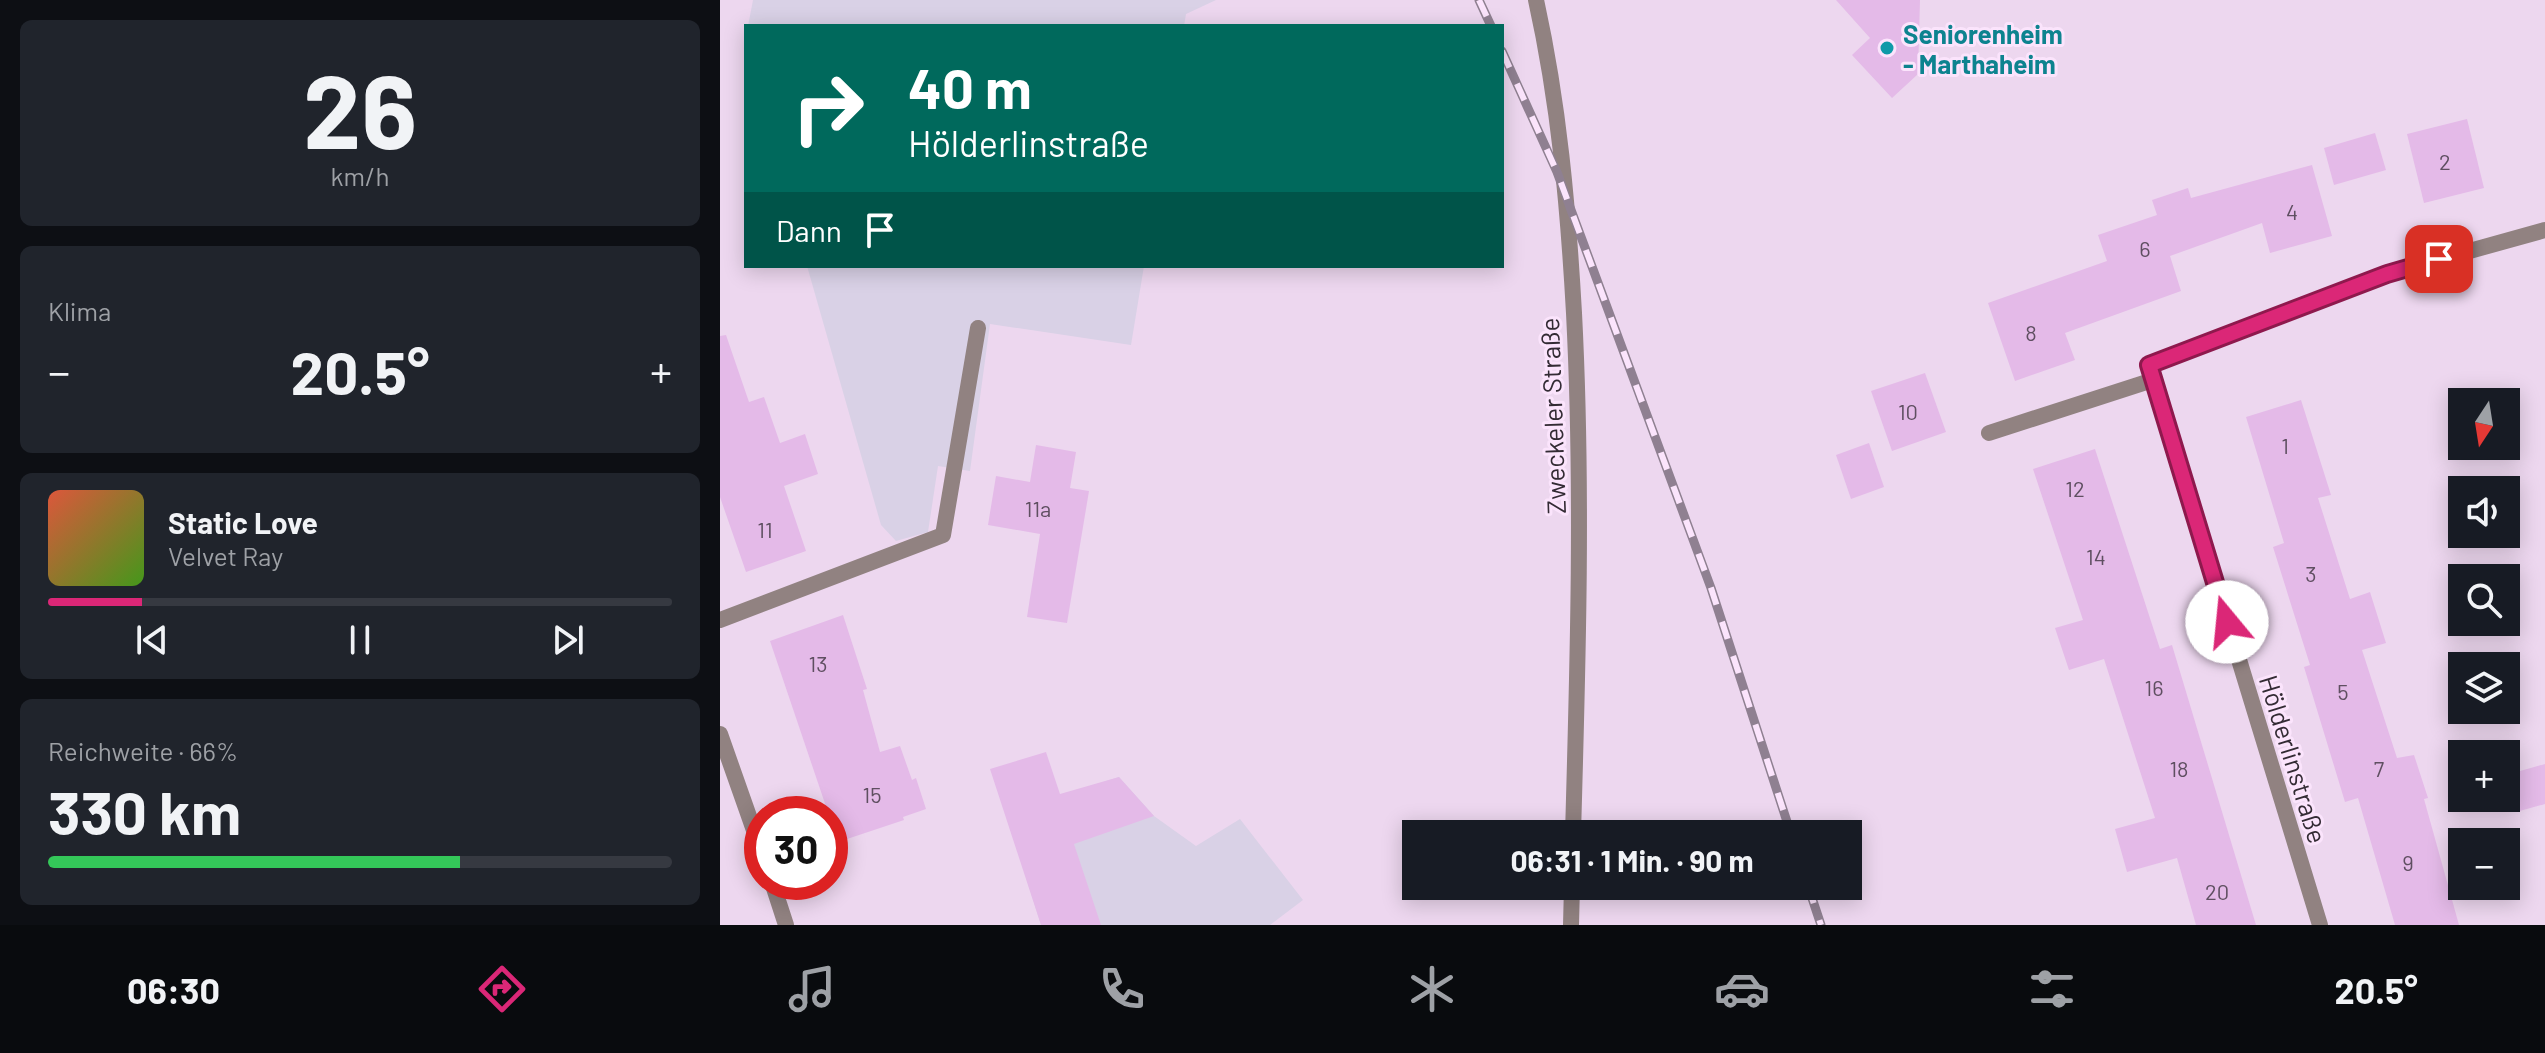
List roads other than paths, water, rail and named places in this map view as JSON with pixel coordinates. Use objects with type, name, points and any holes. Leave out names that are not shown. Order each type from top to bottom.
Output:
[{"type":"street","name":"Zweckeler Straße","points":[[1536,0],[1552,71],[1567,197],[1579,447],[1579,621],[1573,820]]},
{"type":"street","points":[[1989,433],[2153,380],[2149,365],[2387,274],[2545,230]]},
{"type":"street","points":[[720,620],[943,535],[978,328]]},
{"type":"street","name":"Hölderlinstraße","points":[[2153,380],[2320,925]]},
{"type":"street","points":[[720,734],[744,802]]},
{"type":"street","points":[[778,900],[786,925]]},
{"type":"street","points":[[1571,925],[1572,900]]},
{"type":"railway","points":[[1479,0],[1490,24]]},
{"type":"railway","points":[[1504,55],[1557,172],[1711,588],[1786,820]]},
{"type":"railway","points":[[1813,900],[1821,925]]},
{"type":"place","name":"Seniorenheim - Marthaheim","points":[[1887,48]]}]
